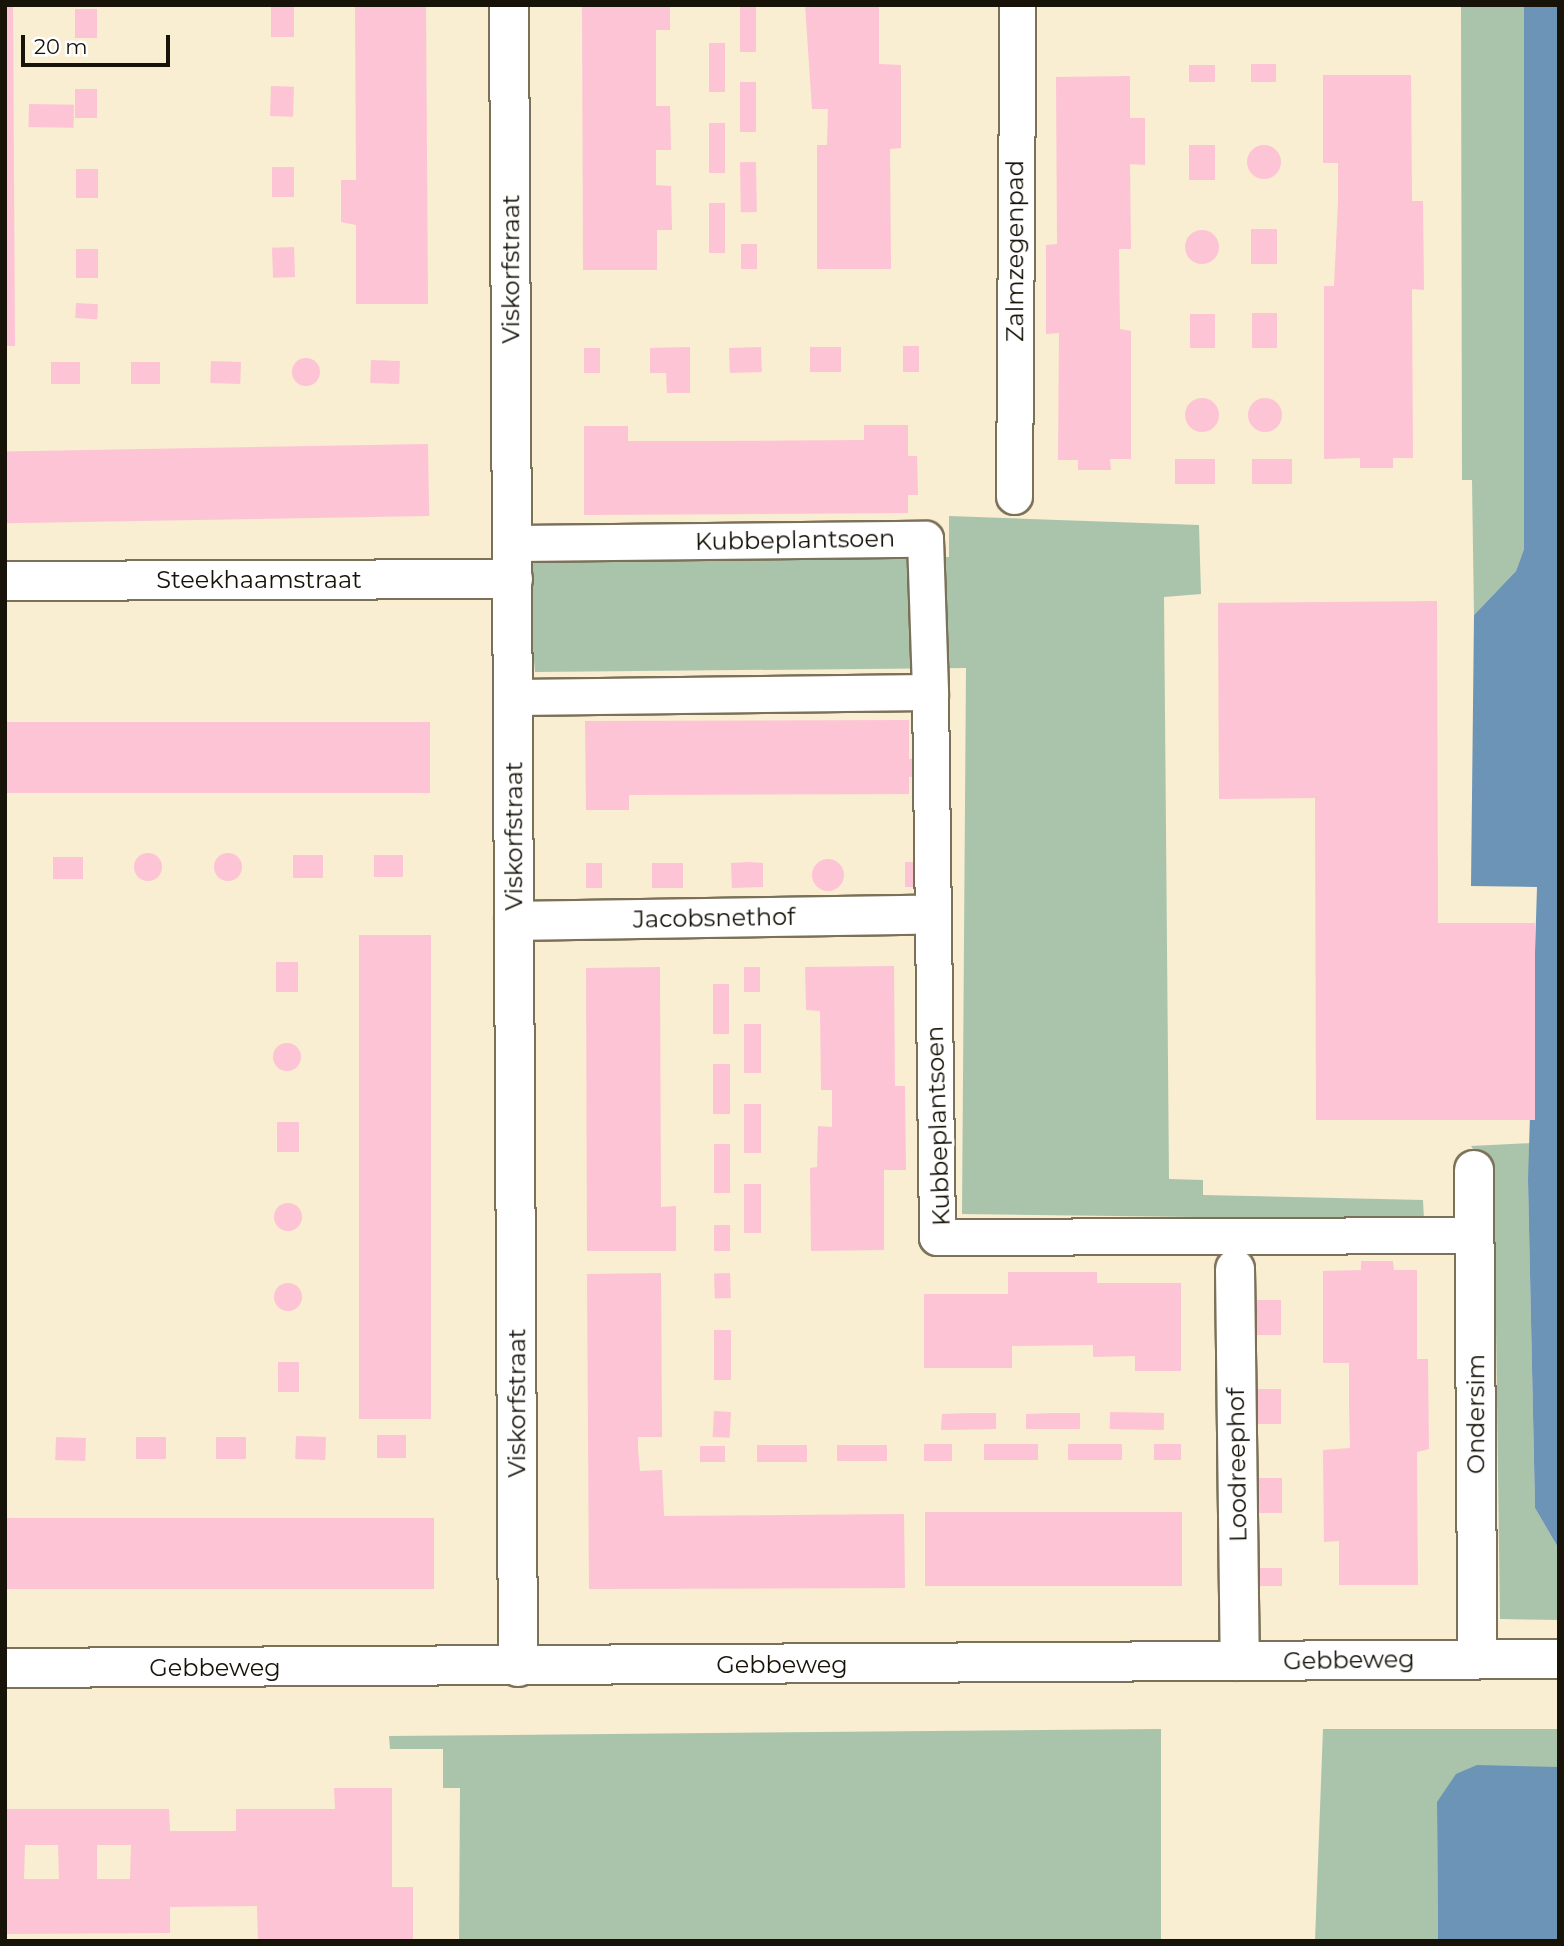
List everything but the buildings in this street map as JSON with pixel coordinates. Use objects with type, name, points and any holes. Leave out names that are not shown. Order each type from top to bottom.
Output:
[{"type":"street","name":"Viskorfstraat","points":[[509,5],[518,1667]]},
{"type":"street","name":"Zalmzegenpad","points":[[1014,496],[1017,5]]},
{"type":"street","name":"Kubbeplantsoen","points":[[512,561],[925,539],[930,692],[937,1237],[1475,1236]]},
{"type":"street","name":"Steekhaamstraat","points":[[5,581],[512,561]]},
{"type":"street","points":[[513,697],[930,692]]},
{"type":"street","name":"Jacobsnethof","points":[[514,921],[914,915]]},
{"type":"street","name":"Ondersim","points":[[1474,1170],[1477,1658]]},
{"type":"street","name":"Loodreephof","points":[[1235,1269],[1240,1661]]},
{"type":"street","name":"Gebbeweg","points":[[5,1668],[1559,1659]]},
{"type":"green space","points":[[1461,5],[1524,5],[1524,549],[1516,571],[1474,615],[1472,480],[1462,480]]},
{"type":"green space","points":[[949,516],[1199,525],[1201,594],[1164,597],[1169,1179],[1203,1180],[1203,1195],[1423,1200],[1424,1220],[962,1214],[966,668],[535,672],[525,557],[949,557]]},
{"type":"green space","points":[[1533,1143],[1528,1181],[1535,1508],[1559,1549],[1559,1620],[1500,1619],[1494,1181],[1471,1146]]},
{"type":"green space","points":[[1161,1729],[1161,1941],[459,1941],[460,1788],[443,1788],[443,1749],[390,1749],[389,1736]]},
{"type":"green space","points":[[1323,1729],[1559,1729],[1559,1767],[1437,1802],[1438,1941],[1315,1941]]},
{"type":"water","points":[[1524,5],[1559,5],[1559,1549],[1535,1508],[1528,1181],[1537,887],[1471,886],[1474,615],[1516,571],[1524,549]]},
{"type":"water","points":[[1477,1765],[1559,1767],[1559,1941],[1438,1941],[1437,1802],[1456,1774]]}]
